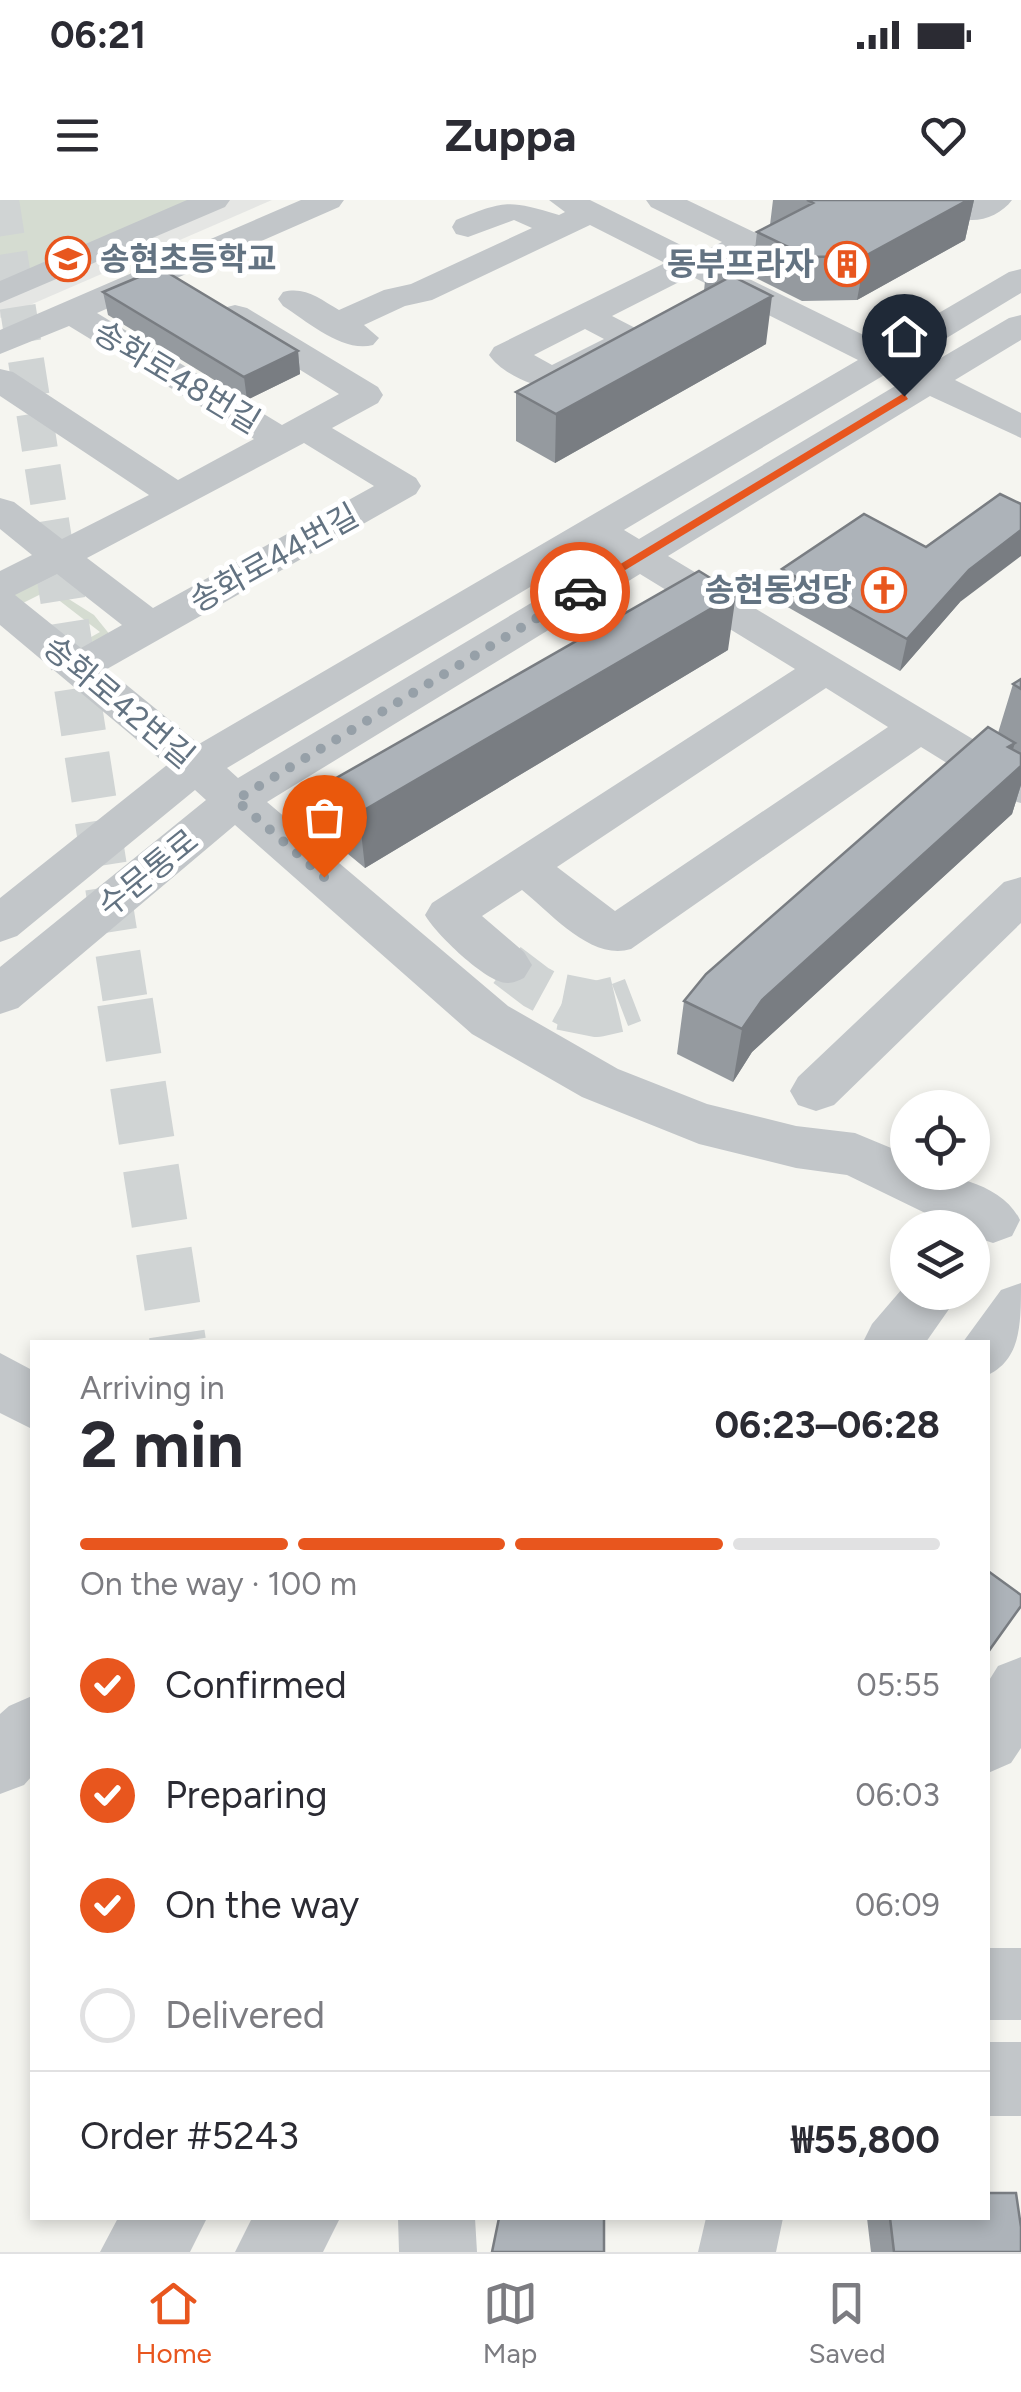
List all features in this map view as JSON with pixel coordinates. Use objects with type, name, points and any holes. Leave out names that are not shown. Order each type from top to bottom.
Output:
[{"type":"street","points":[[0,293],[214,200]]},
{"type":"street","points":[[0,343],[70,312],[188,286],[328,200]]},
{"type":"street","points":[[586,316],[674,271],[699,266],[748,242],[662,200]]},
{"type":"street","points":[[468,227],[514,208],[572,213],[699,266],[1021,428]]},
{"type":"street","points":[[295,300],[350,331],[476,277],[572,213]]},
{"type":"street","points":[[427,252],[476,277]]},
{"type":"street","points":[[368,270],[423,301]]},
{"type":"street","name":"수문통로","points":[[0,924],[196,766],[1021,279]]},
{"type":"street","points":[[0,587],[365,395],[188,286]]},
{"type":"street","name":"송화로48번길","points":[[70,312],[295,435]]},
{"type":"street","name":"수문통로","points":[[0,994],[236,800],[1021,326]]},
{"type":"street","points":[[0,380],[177,496]]},
{"type":"street","name":"송화로44번길","points":[[0,510],[150,627],[402,486],[295,435]]},
{"type":"street","points":[[596,530],[1021,788]]},
{"type":"street","name":"송화로42번길","points":[[0,604],[196,766],[490,1020],[600,1083],[699,1123],[796,1146],[855,1154],[996,1217]]},
{"type":"street","points":[[79,667],[150,627]]},
{"type":"street","points":[[507,965],[450,916],[825,670]]},
{"type":"street","points":[[524,866],[614,936],[919,726]]},
{"type":"street","points":[[816,1092],[1021,894]]},
{"type":"street","points":[[0,936],[47,956]]},
{"type":"street","points":[[990,1347],[1021,1307]]},
{"type":"street","points":[[894,1340],[918,1310]]},
{"type":"street","points":[[0,1379],[30,1402]]},
{"type":"street","points":[[990,1737],[1021,1689]]},
{"type":"street","points":[[30,1732],[0,1763],[30,1794]]},
{"type":"street","points":[[990,1984],[1021,1984]]},
{"type":"street","points":[[990,2079],[1021,2079]]},
{"type":"street","points":[[139,2252],[166,2220]]},
{"type":"street","points":[[274,2252],[299,2220]]},
{"type":"street","points":[[437,2220],[438,2252]]},
{"type":"street","points":[[736,2252],[744,2220]]},
{"type":"shaded area","name":"송현초등학교","points":[[0,200],[272,200],[0,318]]},
{"type":"shaded area","points":[[0,200],[194,200],[0,283]]},
{"type":"shaded area","points":[[37,579],[94,615],[115,641],[87,649],[77,645],[100,632],[47,591],[23,603],[14,595]]},
{"type":"building","points":[[807,200],[968,200],[865,256],[809,257],[757,232],[813,203]]},
{"type":"building","points":[[722,262],[738,270],[706,271]]},
{"type":"building","points":[[160,268],[298,351],[244,377],[103,292]]},
{"type":"building","points":[[732,276],[772,296],[556,414],[516,392]]},
{"type":"building","points":[[1000,494],[1021,504],[1021,530],[969,570],[907,639],[782,569],[864,514],[926,547]]},
{"type":"building","points":[[699,571],[736,594],[359,813],[324,785]]},
{"type":"building","points":[[988,727],[1015,743],[1008,747],[1021,754],[1021,766],[762,1000],[742,1029],[684,1001],[706,974]]},
{"type":"building","points":[[990,1572],[1021,1595],[1021,1606],[990,1649]]},
{"type":"building","points":[[990,2193],[1016,2193],[1021,2252],[894,2252],[890,2220],[990,2220]]},
{"type":"building","points":[[499,2220],[604,2220],[604,2252],[492,2252]]},
{"type":"tunnel","points":[[1,200],[57,559]]},
{"type":"tunnel","points":[[56,556],[126,1005]]},
{"type":"tunnel","points":[[507,965],[564,1002]]},
{"type":"tunnel","points":[[620,1005],[633,1000]]},
{"type":"tunnel","points":[[125,1002],[178,1340]]},
{"type":"tunnel","points":[[564,1002],[597,1009],[627,1002]]},
{"type":"tunnel","points":[[564,1002],[569,1005]]},
{"type":"way so far","points":[[324,877],[236,800],[580,592]]},
{"type":"place","name":"송현초등학교","points":[[68,259]]},
{"type":"place","name":"동부프라자","points":[[847,264]]},
{"type":"place","name":"송현동성당","points":[[884,590]]},
{"type":"route","points":[[580,592],[904,396]]}]
